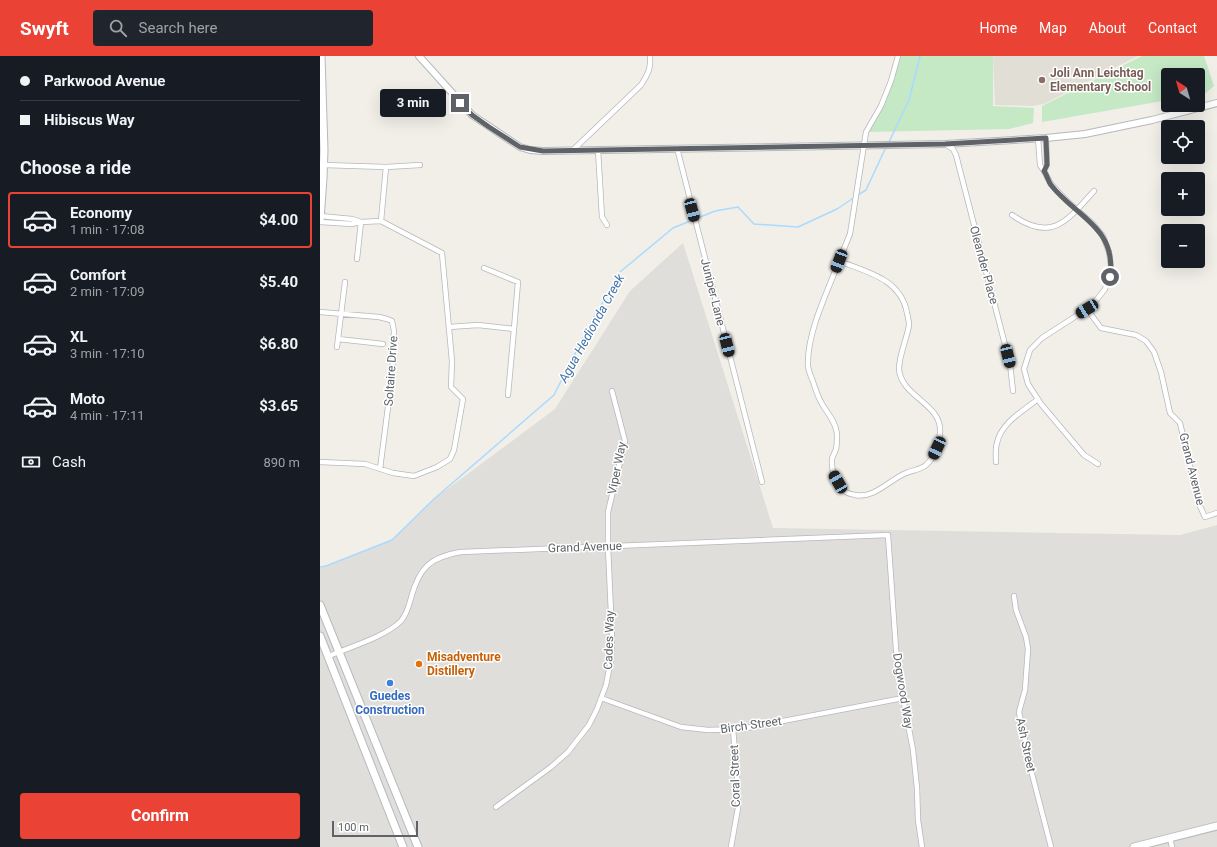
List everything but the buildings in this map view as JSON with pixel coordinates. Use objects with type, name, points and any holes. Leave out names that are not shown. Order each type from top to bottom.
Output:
[{"type":"main road","points":[[320,221],[324,166],[321,56]]},
{"type":"main road","points":[[320,605],[418,847]]},
{"type":"main road","points":[[320,636],[403,847]]},
{"type":"main road","points":[[1134,847],[1217,826]]},
{"type":"street","points":[[419,56],[472,115],[520,147],[543,151],[875,144],[945,144],[1046,138],[1085,134],[1152,120],[1217,103]]},
{"type":"street","points":[[573,150],[641,84],[651,66],[650,56]]},
{"type":"street","points":[[839,261],[883,278],[897,290],[906,303],[909,323],[900,359],[900,374],[904,382],[919,400],[934,412],[940,432],[937,448],[925,466],[906,473],[872,492],[861,496],[848,493],[833,474],[832,460],[836,447],[837,433],[835,425],[821,402],[809,372],[807,362],[811,335],[839,261],[850,234],[866,132],[881,106],[891,81],[898,56]]},
{"type":"street","points":[[1038,138],[1040,165],[1051,184],[1092,223],[1103,236],[1109,252],[1111,266],[1110,277],[1098,298],[1087,309],[1042,338],[1030,350],[1024,369],[1028,384],[1038,399],[1084,455],[1098,464]]},
{"type":"street","points":[[1044,171],[1047,165],[1046,138]]},
{"type":"street","name":"Oleander Place","points":[[945,144],[953,149],[956,155],[1010,364],[1013,391]]},
{"type":"street","name":"Juniper Lane","points":[[677,148],[762,482]]},
{"type":"street","points":[[598,150],[602,217],[608,225]]},
{"type":"street","points":[[324,166],[386,167],[420,165]]},
{"type":"street","points":[[381,221],[386,167]]},
{"type":"street","points":[[1012,215],[1024,224],[1035,228],[1046,228],[1065,222],[1094,191]]},
{"type":"street","points":[[320,216],[352,219],[361,222]]},
{"type":"street","points":[[320,221],[352,224],[381,221],[442,253],[452,361],[451,387],[463,399],[454,450],[450,459],[426,472],[414,476],[405,476],[365,464],[320,462]]},
{"type":"street","points":[[357,259],[361,222]]},
{"type":"street","points":[[484,268],[518,282],[508,395]]},
{"type":"street","points":[[337,347],[345,282]]},
{"type":"street","name":"Grand Avenue","points":[[1087,309],[1101,328],[1136,335],[1146,341],[1154,352],[1161,372],[1170,413],[1180,423],[1199,504],[1205,517],[1217,514]]},
{"type":"street","name":"Soltaire Drive","points":[[320,312],[379,317],[392,321],[394,331],[392,376],[380,469]]},
{"type":"street","points":[[449,327],[478,325],[514,329]]},
{"type":"street","points":[[338,339],[384,344]]},
{"type":"street","name":"Viper Way","points":[[608,546],[608,512],[625,440],[612,391]]},
{"type":"street","points":[[996,462],[997,443],[1003,429],[1008,423],[1038,399]]},
{"type":"street","name":"Grand Avenue","points":[[329,656],[379,635],[392,628],[402,620],[407,610],[414,584],[421,573],[427,565],[438,558],[449,554],[461,552],[888,535]]},
{"type":"street","name":"Dogwood Way","points":[[888,535],[896,649],[903,698],[913,750],[917,788],[918,820],[922,847]]},
{"type":"street","name":"Cades Way","points":[[496,808],[568,752],[588,725],[602,698],[611,656],[612,635],[608,546]]},
{"type":"street","name":"Ash Street","points":[[1014,596],[1016,610],[1026,637],[1028,650],[1025,690],[1019,712],[1031,770],[1051,847]]},
{"type":"street","name":"Birch Street","points":[[602,698],[681,726],[708,730],[741,729],[903,698]]},
{"type":"street","name":"Coral Street","points":[[731,847],[738,808],[738,788],[733,729]]},
{"type":"street","points":[[1170,838],[1172,847]]},
{"type":"shaded area","name":"Joli Ann Leichtag Elementary School","points":[[993,56],[1138,56],[1044,104],[1032,106],[995,105]]},
{"type":"shaded area","points":[[683,243],[773,528],[1180,535],[1217,525],[1217,847],[320,847],[320,568],[392,540],[434,499],[555,409],[630,291]]},
{"type":"green space","points":[[898,56],[993,56],[993,106],[1034,108],[1033,123],[1009,129],[866,132],[881,106]]},
{"type":"green space","points":[[1142,56],[1204,56],[1214,86],[1205,93],[1205,68],[1161,68],[1161,101],[1042,122],[1042,106]]},
{"type":"waterway","name":"Agua Hedionda Creek","points":[[889,142],[909,100],[920,56]]},
{"type":"waterway","name":"Agua Hedionda Creek","points":[[858,195],[866,190],[886,147]]},
{"type":"waterway","name":"Agua Hedionda Creek","points":[[320,567],[392,540],[434,499],[554,395],[587,330],[620,272],[673,228],[715,211],[738,207],[754,224],[798,227],[837,209],[855,197]]},
{"type":"place","name":"Joli Ann Leichtag Elementary School","points":[[1042,80]]},
{"type":"place","name":"Misadventure Distillery","points":[[419,664]]},
{"type":"place","name":"Guedes Construction","points":[[390,683]]},
{"type":"route","points":[[460,103],[472,115],[520,147],[530,150],[543,151],[875,144],[945,144],[1046,138],[1047,165],[1044,171],[1051,184],[1066,200],[1092,223],[1103,236],[1109,252],[1111,266],[1110,277]]}]
